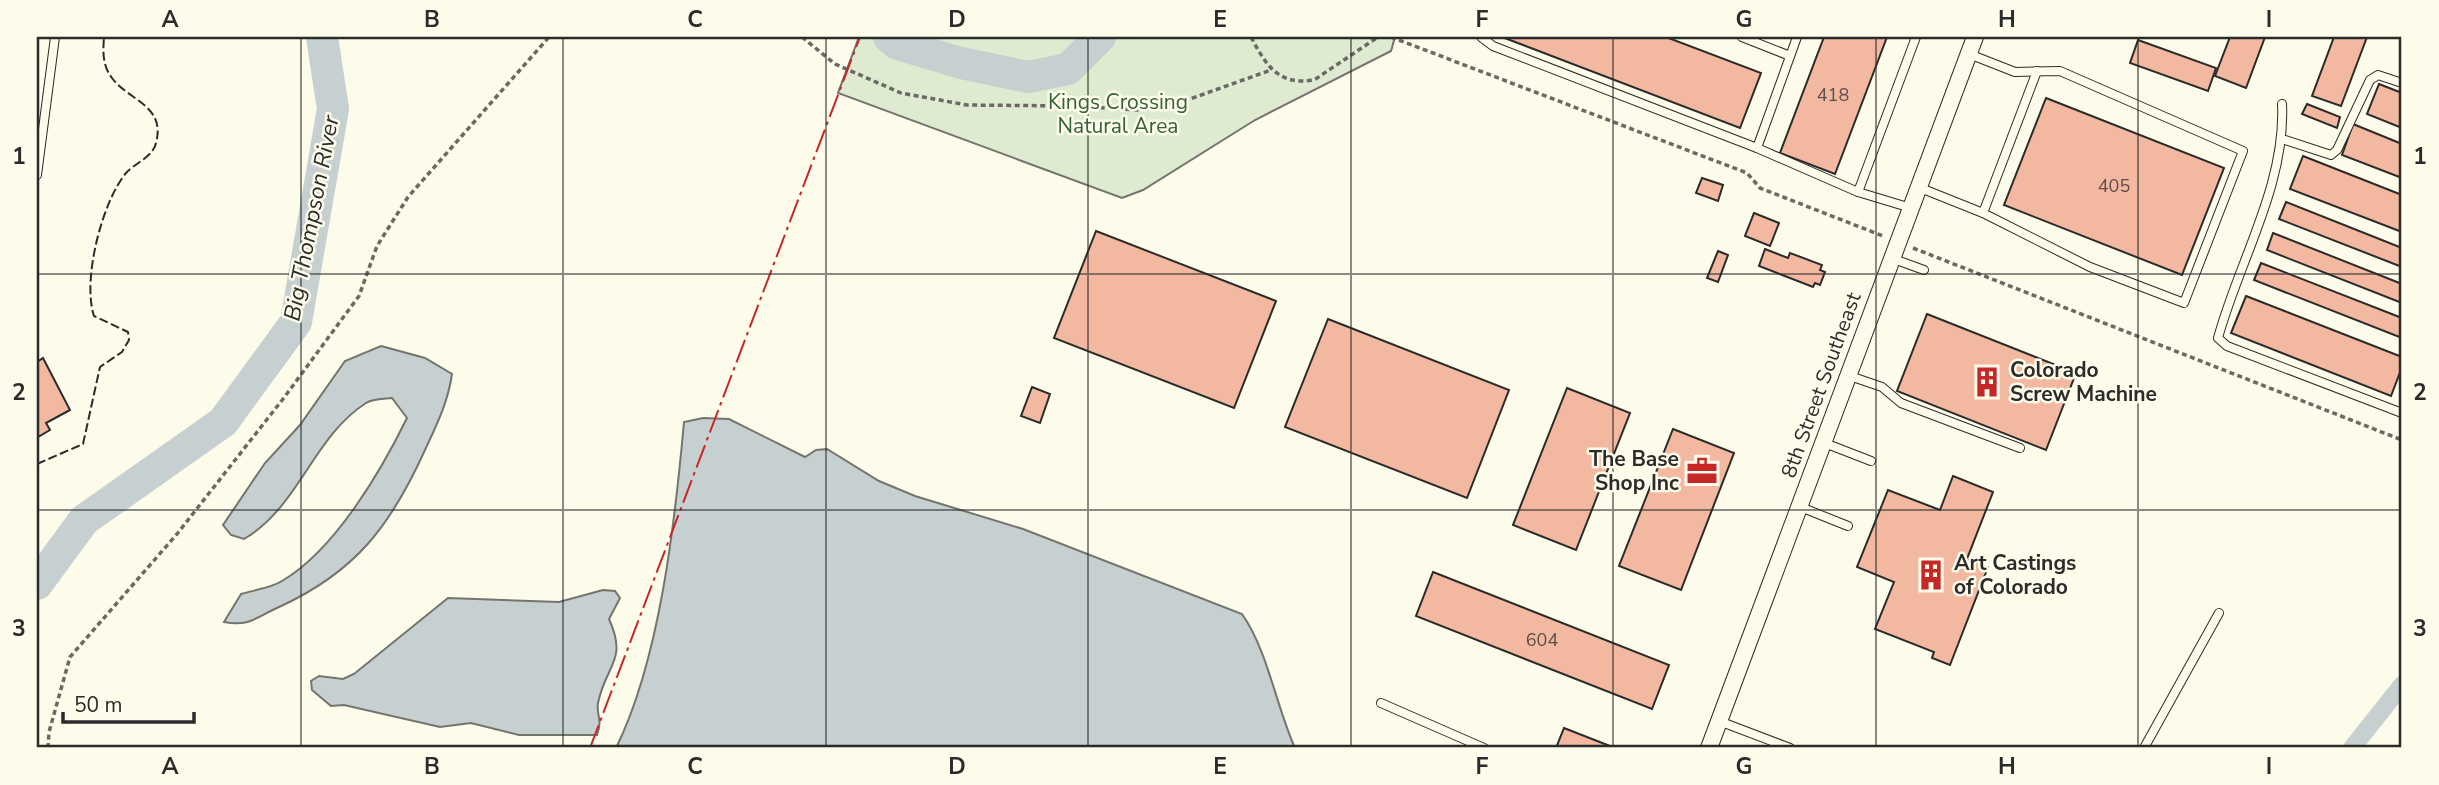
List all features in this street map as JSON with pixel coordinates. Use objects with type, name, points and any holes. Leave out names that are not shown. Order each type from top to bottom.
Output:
[{"type":"street","name":"8th Street Southeast","points":[[1709,748],[1975,37]]},
{"type":"lane","points":[[37,175],[55,37]]},
{"type":"lane","points":[[1481,37],[1493,46],[1757,148],[1858,192],[1910,208]]},
{"type":"lane","points":[[1742,37],[1790,56]]},
{"type":"lane","points":[[1757,148],[1797,37]]},
{"type":"lane","points":[[1858,192],[1916,37]]},
{"type":"lane","points":[[1918,187],[1983,213],[2090,267],[2184,303],[2243,151],[2060,71],[2015,72],[1969,54]]},
{"type":"lane","points":[[1983,213],[2037,71]]},
{"type":"lane","points":[[2282,139],[2331,155],[2337,150],[2370,80],[2378,75],[2402,83]]},
{"type":"lane","points":[[2282,104],[2282,139],[2274,174],[2218,338],[2227,346],[2402,413]]},
{"type":"lane","points":[[1891,258],[1924,270]]},
{"type":"lane","points":[[1847,374],[1882,387],[1901,403],[2020,448]]},
{"type":"lane","points":[[1822,442],[1871,461]]},
{"type":"lane","points":[[1798,506],[1848,526]]},
{"type":"lane","points":[[2144,748],[2218,613]]},
{"type":"lane","points":[[1381,703],[1484,748]]},
{"type":"lane","points":[[1719,721],[1790,748]]},
{"type":"path","points":[[48,748],[49,732],[69,657],[177,534],[283,399],[359,296],[377,246],[408,197],[549,37]]},
{"type":"path","points":[[802,37],[835,64],[901,93],[967,105],[1074,106],[1139,110],[1190,99],[1271,70]]},
{"type":"path","points":[[1251,37],[1271,70],[1288,81],[1314,80],[1378,37]]},
{"type":"green space","name":"Kings Crossing Natural Area","points":[[859,37],[1395,37],[1391,51],[1255,120],[1143,190],[1122,198],[838,93]]},
{"type":"shaded area","points":[[381,346],[425,358],[452,374],[438,422],[399,501],[368,543],[330,578],[253,620],[224,622],[241,594],[282,581],[320,550],[355,508],[384,461],[407,418],[392,398],[369,402],[348,417],[332,434],[279,509],[263,525],[244,539],[231,535],[223,525],[265,463],[300,425],[345,361]]},
{"type":"shaded area","points":[[703,418],[729,419],[805,457],[816,450],[827,449],[879,481],[915,496],[1023,529],[1242,614],[1259,645],[1295,748],[616,748],[644,674],[663,589],[676,503],[684,422]]},
{"type":"shaded area","points":[[603,590],[615,591],[620,598],[609,619],[614,633],[616,654],[598,703],[597,735],[519,735],[471,723],[440,727],[344,705],[331,706],[312,690],[311,681],[319,676],[343,679],[354,674],[448,598],[559,602]]},
{"type":"building","points":[[1502,37],[1666,37],[1761,73],[1740,128]]},
{"type":"building","points":[[1824,37],[1887,37],[1835,174],[1780,153]]},
{"type":"building","points":[[2230,37],[2265,37],[2246,88],[2215,76]]},
{"type":"building","points":[[2334,37],[2367,37],[2341,106],[2312,96]]},
{"type":"building","points":[[2138,40],[2216,68],[2208,91],[2130,63]]},
{"type":"building","points":[[2379,84],[2402,93],[2402,128],[2367,114]]},
{"type":"building","points":[[2046,98],[2224,168],[2182,275],[2004,205]]},
{"type":"building","points":[[2307,104],[2340,117],[2337,128],[2302,114]]},
{"type":"building","points":[[2353,124],[2402,144],[2402,178],[2342,155]]},
{"type":"building","points":[[2303,156],[2402,195],[2402,232],[2290,189]]},
{"type":"building","points":[[1702,178],[1723,185],[1718,201],[1696,193]]},
{"type":"building","points":[[2286,202],[2402,248],[2402,267],[2279,219]]},
{"type":"building","points":[[1754,213],[1779,223],[1770,246],[1745,236]]},
{"type":"building","points":[[1096,231],[1276,301],[1234,408],[1054,338]]},
{"type":"building","points":[[2273,233],[2402,284],[2402,303],[2267,250]]},
{"type":"building","points":[[1765,249],[1788,258],[1790,253],[1822,265],[1820,270],[1825,272],[1820,285],[1815,283],[1813,287],[1759,266]]},
{"type":"building","points":[[1718,251],[1728,255],[1718,282],[1707,278]]},
{"type":"building","points":[[2261,263],[2402,318],[2402,338],[2254,280]]},
{"type":"building","points":[[2246,296],[2402,357],[2402,367],[2391,396],[2231,333]]},
{"type":"building","name":"Colorado Screw Machine","points":[[1927,314],[2076,373],[2046,450],[1897,391]]},
{"type":"building","points":[[1328,319],[1509,390],[1467,498],[1285,427]]},
{"type":"building","points":[[43,358],[70,410],[46,423],[50,430],[38,437],[37,362]]},
{"type":"building","points":[[1032,387],[1050,394],[1040,423],[1021,416]]},
{"type":"building","points":[[1567,388],[1630,413],[1576,550],[1513,525]]},
{"type":"building","points":[[1673,429],[1734,453],[1681,590],[1619,566]]},
{"type":"building","name":"Art Castings of Colorado","points":[[1953,476],[1993,492],[1967,559],[1988,567],[1950,665],[1932,658],[1934,652],[1875,629],[1894,582],[1857,567],[1888,490],[1940,510]]},
{"type":"building","points":[[1433,572],[1669,665],[1652,709],[1416,616]]},
{"type":"building","points":[[1564,728],[1615,748],[1556,748]]},
{"type":"waterway","name":"Big Thompson River","points":[[37,584],[84,520],[223,422],[296,322],[333,109],[322,37]]},
{"type":"waterway","name":"Big Thompson River","points":[[889,37],[897,44],[961,63],[1028,77],[1068,69],[1100,37]]},
{"type":"waterway","points":[[2352,748],[2402,685]]},
{"type":"fence","points":[[37,464],[83,444],[100,367],[122,352],[129,340],[128,332],[94,316],[91,301],[93,263],[102,221],[117,186],[126,173],[154,148],[158,130],[151,112],[119,86],[106,68],[104,37]]},
{"type":"power","points":[[590,748],[860,37]]},
{"type":"place","name":"Colorado Screw Machine","points":[[1987,382]]},
{"type":"place","name":"The Base Shop Inc","points":[[1702,471]]},
{"type":"place","name":"Art Castings of Colorado","points":[[1931,575]]}]
